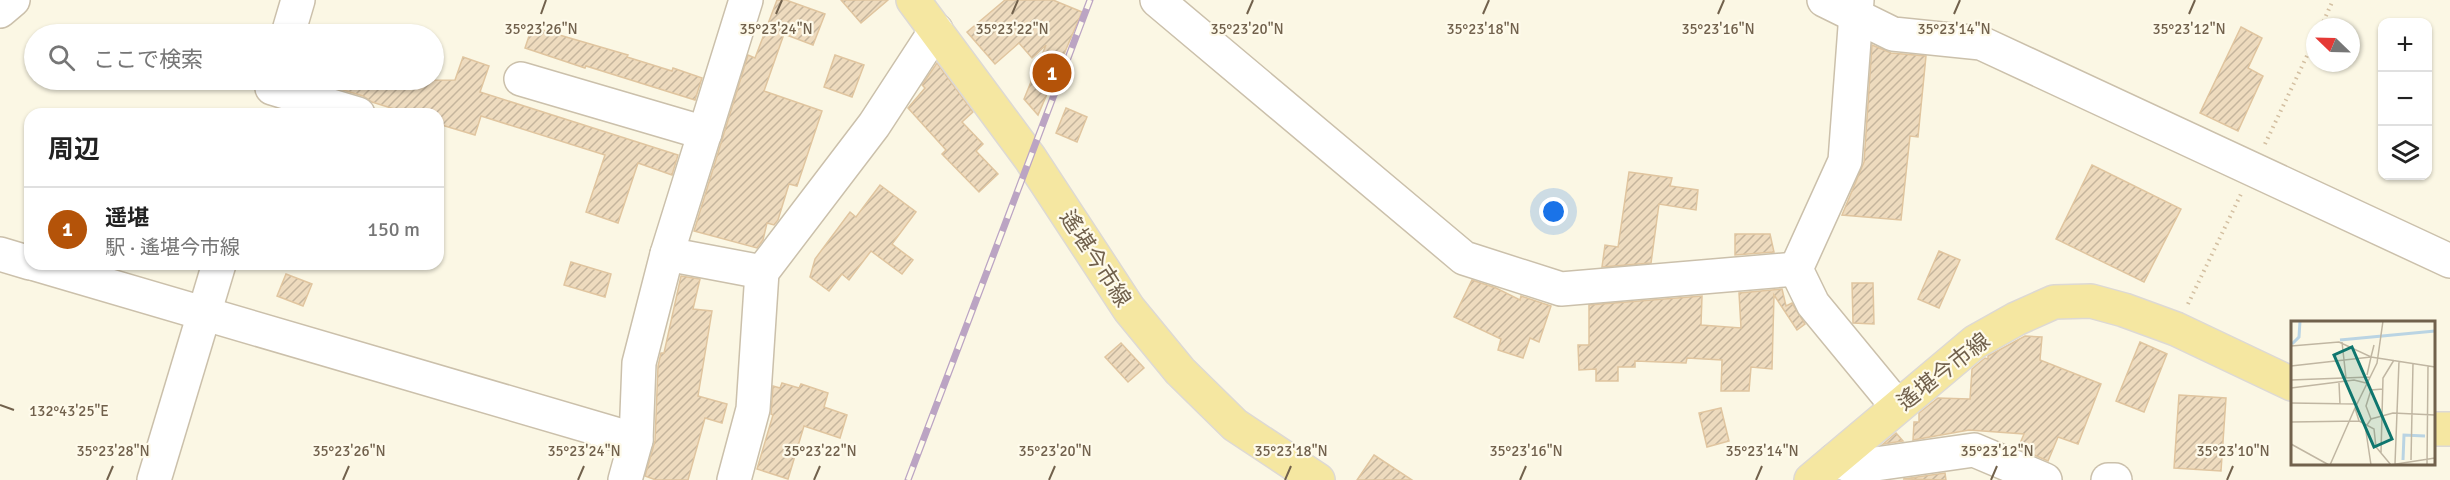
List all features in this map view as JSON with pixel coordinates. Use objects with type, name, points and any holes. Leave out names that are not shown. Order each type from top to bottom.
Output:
[{"type":"main road","name":"遙堪今市線","points":[[913,0],[1030,158],[1129,309],[1180,370],[1235,424],[1306,476]]},
{"type":"main road","name":"遙堪今市線","points":[[1823,470],[1975,342],[2016,319],[2054,303],[2091,301],[2124,310],[2176,329],[2291,384]]},
{"type":"street","points":[[0,11],[13,0]]},
{"type":"street","points":[[291,24],[298,0]]},
{"type":"street","points":[[625,480],[636,440],[639,363],[667,254],[746,0]]},
{"type":"street","points":[[1157,0],[1464,258],[1561,289],[1796,269]]},
{"type":"street","points":[[1824,0],[1857,8],[1893,33],[1981,43],[2450,261]]},
{"type":"street","points":[[1796,269],[1845,161],[1857,8]]},
{"type":"street","points":[[734,480],[753,409],[762,272],[874,125],[936,30]]},
{"type":"street","points":[[521,79],[705,133]]},
{"type":"street","points":[[270,94],[332,108]]},
{"type":"street","points":[[0,254],[24,260]]},
{"type":"street","points":[[667,254],[762,272]]},
{"type":"street","points":[[1796,269],[1813,304],[1898,406]]},
{"type":"street","points":[[55,270],[636,440]]},
{"type":"street","points":[[154,480],[217,270]]},
{"type":"street","points":[[1823,470],[1974,450],[2045,480]]},
{"type":"street","points":[[2108,480],[2115,480]]},
{"type":"path","points":[[2325,18],[2333,0]]},
{"type":"building","points":[[777,0],[786,0],[825,14],[813,45],[784,34],[764,91],[822,111],[797,186],[789,184],[778,220],[774,225],[767,223],[763,240],[757,248],[694,231],[748,55],[755,58]]},
{"type":"building","points":[[841,0],[888,0],[861,23]]},
{"type":"building","points":[[1005,0],[1053,0],[1082,12],[1038,115],[1024,99],[1046,45],[1032,58],[1019,43],[995,64],[967,32]]},
{"type":"building","points":[[532,27],[628,55],[627,57],[672,71],[673,68],[702,78],[695,100],[525,48]]},
{"type":"building","points":[[2241,27],[2262,38],[2248,68],[2263,76],[2238,131],[2200,113]]},
{"type":"building","points":[[1872,45],[1891,53],[1926,56],[1918,137],[1910,136],[1901,220],[1842,215],[1864,162]]},
{"type":"building","points":[[835,55],[864,65],[852,97],[824,87]]},
{"type":"building","points":[[463,57],[489,66],[480,92],[678,155],[672,175],[638,163],[618,223],[586,212],[605,155],[481,116],[475,135],[444,126],[444,108],[391,108],[343,90],[444,90],[444,80],[455,80]]},
{"type":"building","points":[[937,63],[973,112],[962,122],[983,144],[976,151],[998,174],[979,192],[942,154],[946,150],[908,108],[925,88],[922,85]]},
{"type":"building","points":[[1066,108],[1087,117],[1077,142],[1056,133]]},
{"type":"building","points":[[2092,165],[2181,209],[2144,282],[2056,239]]},
{"type":"building","points":[[1629,172],[1672,178],[1670,186],[1698,190],[1696,210],[1659,204],[1651,263],[1602,267],[1605,245],[1618,247]]},
{"type":"building","points":[[880,185],[916,212],[892,244],[913,260],[902,274],[871,251],[849,280],[842,274],[829,291],[810,277],[815,259],[850,212],[856,217]]},
{"type":"building","points":[[1735,234],[1770,234],[1774,252],[1735,255]]},
{"type":"building","points":[[1939,251],[1960,260],[1939,308],[1918,299]]},
{"type":"building","points":[[571,262],[611,274],[605,297],[564,285]]},
{"type":"building","points":[[286,274],[312,284],[303,306],[277,296]]},
{"type":"building","points":[[681,276],[700,279],[693,309],[712,311],[698,396],[727,404],[722,423],[705,418],[688,480],[656,480],[645,476],[655,441],[658,366],[661,353],[664,353]]},
{"type":"building","points":[[1472,280],[1496,288],[1520,300],[1521,296],[1551,306],[1539,342],[1530,338],[1523,358],[1498,350],[1501,339],[1454,317]]},
{"type":"building","points":[[1852,283],[1873,283],[1874,324],[1853,323]]},
{"type":"building","points":[[1782,289],[1786,306],[1792,303],[1805,324],[1797,330],[1774,295],[1772,369],[1751,367],[1749,391],[1721,391],[1722,360],[1687,358],[1686,363],[1635,361],[1635,367],[1618,367],[1618,381],[1596,381],[1596,369],[1579,370],[1578,345],[1589,345],[1589,305],[1702,296],[1701,325],[1741,328],[1739,293]]},
{"type":"building","points":[[2025,336],[2042,337],[2040,360],[2101,384],[2078,444],[2058,437],[2048,461],[2018,448],[2024,434],[1969,430],[1913,440],[1914,422],[1919,422],[1919,413],[1938,398],[1970,399],[1972,369],[1985,358],[1988,359],[1988,356]]},
{"type":"building","points":[[2140,342],[2167,354],[2144,412],[2116,401]]},
{"type":"building","points":[[1121,343],[1144,368],[1128,382],[1105,357]]},
{"type":"building","points":[[782,383],[799,388],[801,384],[828,393],[824,407],[847,415],[840,438],[804,426],[788,479],[757,469],[773,415],[771,414],[773,386],[780,388]]},
{"type":"building","points":[[2179,395],[2226,398],[2221,471],[2174,468]]},
{"type":"building","points":[[1721,408],[1729,441],[1707,447],[1699,413]]},
{"type":"building","points":[[1896,433],[1903,441],[1883,444]]},
{"type":"building","points":[[1374,455],[1412,480],[1357,480]]},
{"type":"building","points":[[1945,473],[1946,480],[1903,479]]},
{"type":"railway","points":[[908,480],[1090,0]]},
{"type":"place","name":"遥堪","points":[[1052,73]]}]
